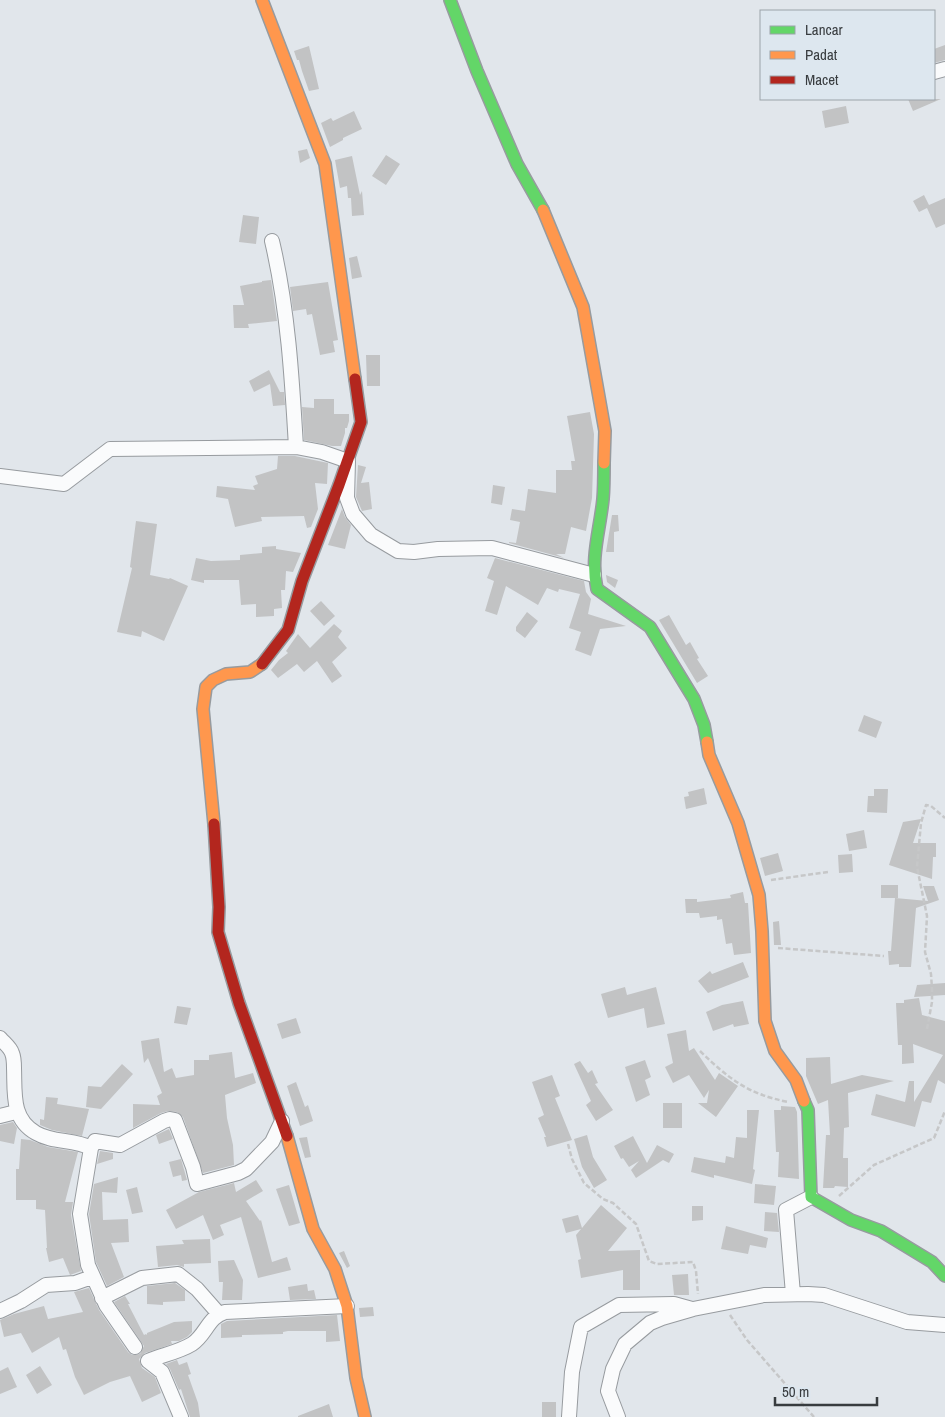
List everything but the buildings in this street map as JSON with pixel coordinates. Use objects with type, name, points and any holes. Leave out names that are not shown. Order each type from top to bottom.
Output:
[{"type":"street","points":[[262,0],[325,164],[361,422],[302,581],[288,630],[261,665],[250,672],[226,674],[213,680],[206,687],[203,709],[213,801],[219,908],[218,932],[239,1004],[282,1121],[313,1229],[335,1269],[347,1306],[356,1378],[365,1417]]},
{"type":"street","points":[[450,0],[477,71],[518,164],[546,215],[583,307],[605,431],[603,499],[595,544],[594,575],[597,589],[650,627],[694,699],[704,725],[709,755],[738,823],[759,895],[763,946],[765,1021],[775,1051],[796,1080],[808,1110],[812,1197]]},
{"type":"street","points":[[272,241],[284,298],[296,447]]},
{"type":"street","points":[[0,476],[64,484],[110,449],[296,447],[322,452],[348,461]]},
{"type":"street","points":[[348,461],[348,498],[353,514],[371,535],[398,551],[414,552],[438,549],[492,548],[594,575]]},
{"type":"street","points":[[0,1038],[14,1057],[16,1112],[20,1120],[44,1138],[81,1144],[91,1148]]},
{"type":"street","points":[[0,1116],[16,1112]]},
{"type":"street","points":[[135,1347],[102,1298],[88,1265],[80,1214],[91,1148],[95,1141],[120,1145],[164,1121],[175,1120],[193,1167],[197,1184],[230,1176],[246,1169],[272,1142],[282,1121]]},
{"type":"street","points":[[812,1197],[827,1208],[851,1220],[881,1231],[932,1262],[945,1276]]},
{"type":"street","points":[[793,1294],[786,1210],[812,1197]]},
{"type":"street","points":[[102,1298],[142,1278],[178,1274],[196,1289],[219,1314]]},
{"type":"street","points":[[0,1311],[21,1301],[46,1285],[74,1283],[92,1277]]},
{"type":"street","points":[[618,1417],[608,1391],[613,1369],[625,1344],[650,1324],[662,1318],[764,1295],[793,1294],[824,1295],[893,1319],[945,1325]]},
{"type":"street","points":[[569,1417],[572,1372],[581,1327],[619,1305],[674,1304],[696,1309]]},
{"type":"street","points":[[181,1417],[162,1372],[148,1361],[192,1343],[199,1338],[212,1319],[219,1314],[347,1306]]},
{"type":"path","points":[[927,1028],[932,1002],[931,974],[925,952],[927,916],[916,867],[921,823],[926,805],[931,806],[945,818]]},
{"type":"path","points":[[754,881],[828,872]]},
{"type":"path","points":[[763,946],[884,956]]},
{"type":"path","points":[[700,1051],[732,1080],[750,1090],[764,1096],[806,1106]]},
{"type":"path","points":[[827,1208],[874,1165],[934,1138],[945,1111]]},
{"type":"path","points":[[568,1144],[572,1159],[584,1182],[603,1199],[613,1203],[636,1224],[649,1260],[657,1264],[693,1262],[696,1271],[696,1309]]},
{"type":"path","points":[[722,1303],[747,1340],[814,1417]]},
{"type":"traffic: fast","points":[[450,0],[477,71],[517,164],[543,210]]},
{"type":"traffic: fast","points":[[604,463],[603,499],[595,555],[597,589],[650,627],[694,699],[704,725],[707,742]]},
{"type":"traffic: fast","points":[[804,1101],[808,1110],[811,1197],[851,1220],[881,1231],[932,1262],[945,1276]]},
{"type":"traffic: slow","points":[[262,0],[325,164],[355,379]]},
{"type":"traffic: slow","points":[[543,210],[583,307],[605,431],[604,463]]},
{"type":"traffic: slow","points":[[214,824],[203,709],[206,687],[213,680],[226,674],[250,672],[262,664]]},
{"type":"traffic: slow","points":[[707,742],[709,755],[738,823],[759,895],[765,1021],[775,1051],[796,1080],[804,1101]]},
{"type":"traffic: slow","points":[[287,1136],[313,1229],[335,1269],[347,1306],[356,1378],[365,1417]]},
{"type":"traffic: jam","points":[[262,664],[288,630],[302,581],[361,422],[355,379]]},
{"type":"traffic: jam","points":[[214,824],[219,907],[218,932],[239,1003],[287,1136]]}]
